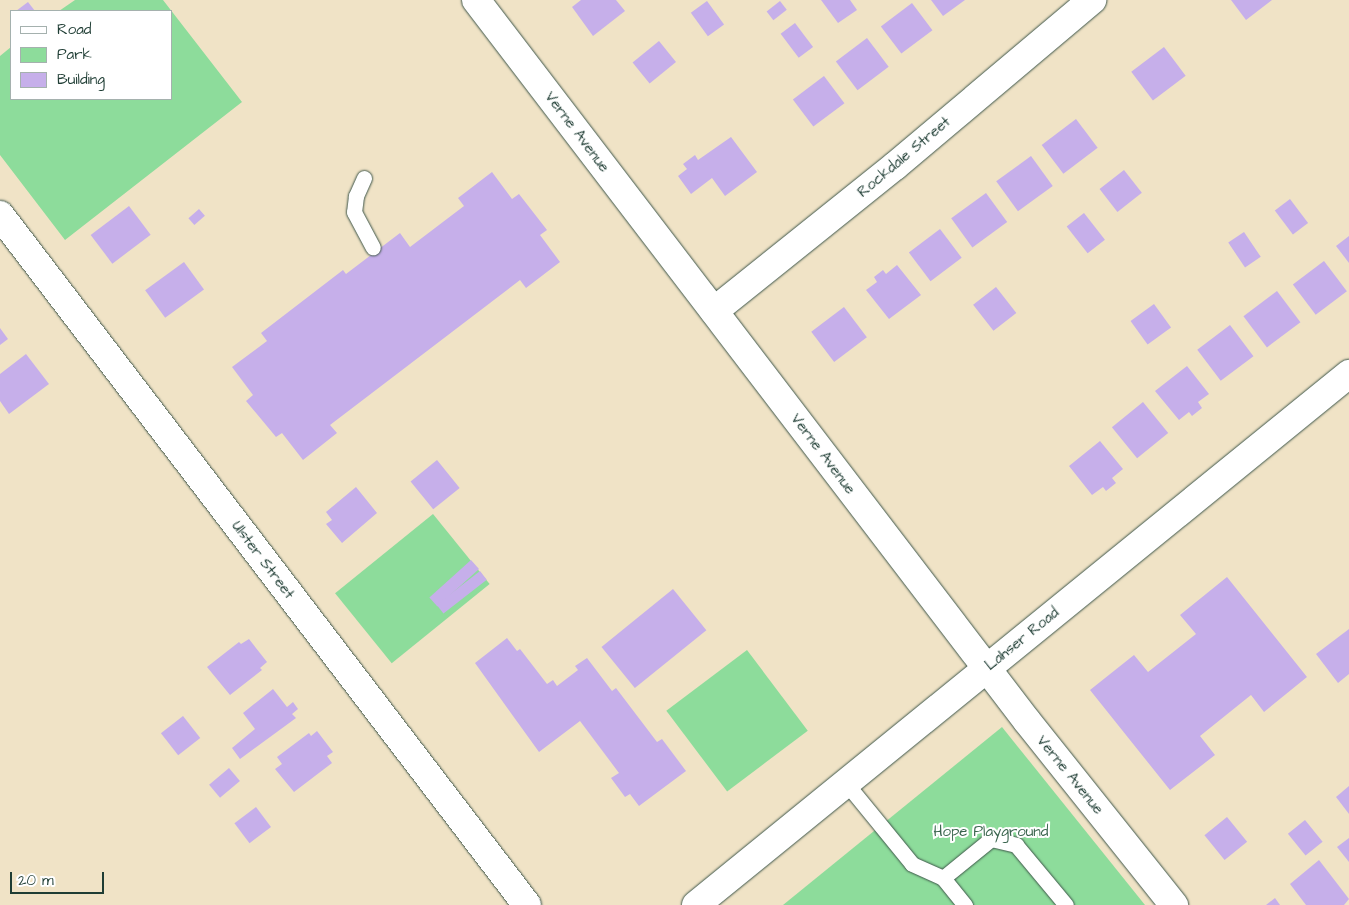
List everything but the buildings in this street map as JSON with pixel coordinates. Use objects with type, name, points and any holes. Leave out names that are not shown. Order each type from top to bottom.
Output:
[{"type":"street","name":"Verne Avenue","points":[[476,0],[987,668],[1174,905]]},
{"type":"street","name":"Rockdale Street","points":[[714,311],[896,166],[1092,0]]},
{"type":"street","name":"Ulster Street","points":[[0,215],[526,905]]},
{"type":"street","name":"Lahser Road","points":[[696,905],[1349,374]]},
{"type":"lane","points":[[364,178],[356,196],[354,212],[373,247]]},
{"type":"lane","points":[[846,783],[912,864],[943,878],[965,905]]},
{"type":"lane","points":[[943,878],[991,839],[1016,845],[1066,905]]},
{"type":"green space","points":[[75,0],[163,0],[171,10],[60,10]]},
{"type":"green space","points":[[172,12],[242,102],[65,240],[0,155],[0,56],[10,48],[10,100],[172,100]]},
{"type":"green space","points":[[433,514],[490,584],[392,663],[335,593]]},
{"type":"green space","points":[[747,650],[808,731],[727,791],[666,711]]},
{"type":"green space","name":"Hope Playground","points":[[1002,727],[1145,905],[783,905]]}]
